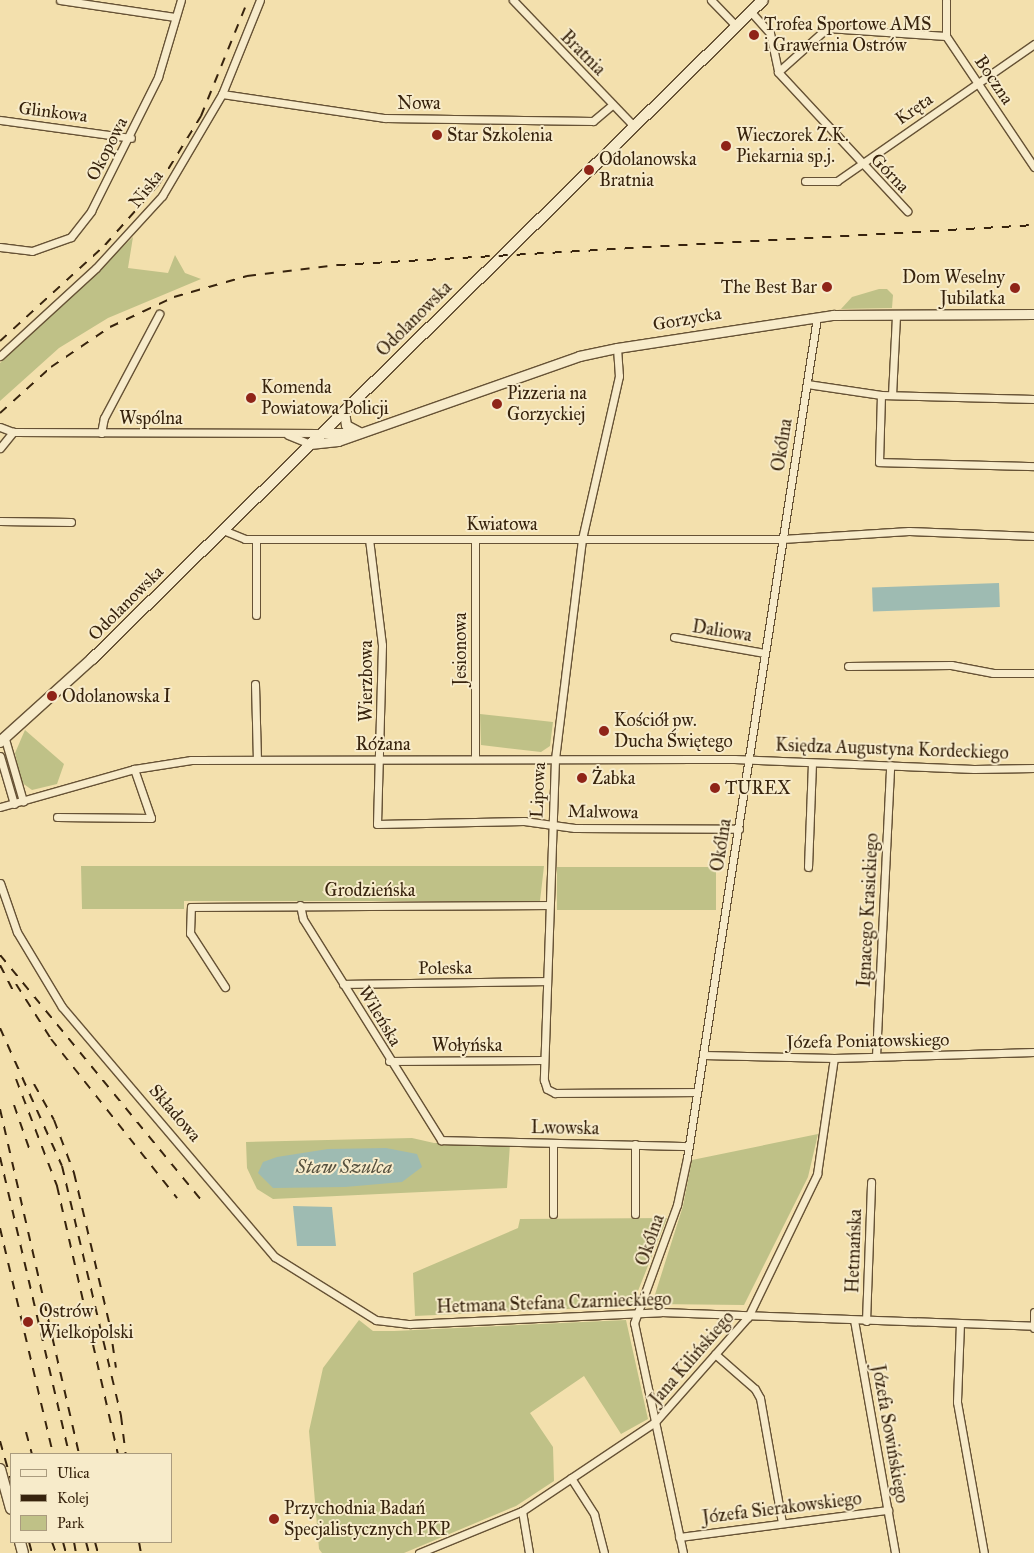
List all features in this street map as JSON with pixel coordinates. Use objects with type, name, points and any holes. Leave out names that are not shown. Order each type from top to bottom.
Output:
[{"type":"main road","name":"Odolanowska","points":[[2,740],[223,530],[763,0]]},
{"type":"main road","points":[[0,1469],[10,1505]]},
{"type":"street","points":[[60,0],[175,17]]},
{"type":"street","name":"Okopowa","points":[[0,247],[32,251],[71,237],[91,212],[131,138],[158,77],[181,0]]},
{"type":"street","name":"Niska","points":[[0,356],[96,268],[150,210],[181,168],[222,94],[260,0]]},
{"type":"street","name":"Bratnia","points":[[512,0],[634,126]]},
{"type":"street","points":[[711,0],[736,26]]},
{"type":"street","points":[[778,72],[827,28],[946,36],[946,0]]},
{"type":"street","points":[[751,12],[770,33],[778,72]]},
{"type":"street","name":"Boczna","points":[[946,36],[1034,167]]},
{"type":"street","name":"Kręta","points":[[806,181],[837,181],[1034,44]]},
{"type":"street","name":"Górna","points":[[778,72],[861,164],[907,211]]},
{"type":"street","name":"Nowa","points":[[222,94],[385,118],[593,121],[612,105]]},
{"type":"street","name":"Glinkowa","points":[[0,120],[131,138]]},
{"type":"street","points":[[101,433],[104,418],[159,314]]},
{"type":"street","name":"Gorzycka","points":[[310,444],[331,443],[580,356],[617,348],[817,317],[1034,314]]},
{"type":"street","points":[[892,395],[896,315]]},
{"type":"street","name":"Okólna","points":[[683,1553],[634,1331],[638,1312],[677,1205],[689,1146],[817,317]]},
{"type":"street","name":"Lipowa","points":[[617,348],[618,386],[582,539],[555,759],[544,1080],[547,1089],[555,1092],[697,1092]]},
{"type":"street","points":[[807,384],[881,395],[1034,399]]},
{"type":"street","points":[[881,395],[879,462],[1034,466]]},
{"type":"street","points":[[344,410],[346,425],[359,432]]},
{"type":"street","points":[[0,427],[13,432],[0,448]]},
{"type":"street","name":"Wspólna","points":[[13,432],[288,435],[321,433]]},
{"type":"street","name":"Gorzycka","points":[[321,433],[359,432]]},
{"type":"street","name":"Wspólna","points":[[288,435],[310,444]]},
{"type":"street","points":[[0,521],[71,522]]},
{"type":"street","name":"Kwiatowa","points":[[223,530],[236,538],[256,539],[782,539],[909,531],[1034,536]]},
{"type":"street","points":[[256,539],[256,615]]},
{"type":"street","name":"Wierzbowa","points":[[369,539],[382,644],[377,824]]},
{"type":"street","name":"Jesionowa","points":[[475,539],[475,759]]},
{"type":"street","name":"Daliowa","points":[[674,637],[766,653]]},
{"type":"street","points":[[848,666],[951,665],[993,673],[1034,673]]},
{"type":"street","points":[[255,684],[257,759]]},
{"type":"street","points":[[2,740],[23,801]]},
{"type":"street","points":[[0,756],[14,804],[0,807]]},
{"type":"street","name":"Różana","points":[[14,804],[134,770],[190,760],[749,760]]},
{"type":"street","name":"Księdza Augustyna Kordeckiego","points":[[749,760],[1034,768]]},
{"type":"street","points":[[808,867],[812,763]]},
{"type":"street","name":"Ignacego Krasickiego","points":[[876,1056],[890,765]]},
{"type":"street","points":[[57,817],[151,818],[134,770]]},
{"type":"street","name":"Malwowa","points":[[377,824],[524,822],[552,826],[739,829]]},
{"type":"street","name":"Składowa","points":[[0,883],[17,932],[62,1007],[275,1258],[376,1320]]},
{"type":"street","name":"Wileńska","points":[[300,905],[303,920],[389,1061],[441,1140]]},
{"type":"street","name":"Grodzieńska","points":[[225,987],[190,933],[191,906],[550,905]]},
{"type":"street","name":"Poleska","points":[[343,984],[547,981]]},
{"type":"street","name":"Józefa Poniatowskiego","points":[[703,1055],[834,1058],[1034,1052]]},
{"type":"street","name":"Jana Kilińskiego","points":[[419,1553],[522,1512],[655,1422],[748,1317],[817,1174],[834,1058]]},
{"type":"street","name":"Wołyńska","points":[[389,1061],[544,1060]]},
{"type":"street","name":"Lwowska","points":[[441,1140],[689,1146]]},
{"type":"street","points":[[553,1214],[554,1144]]},
{"type":"street","points":[[635,1144],[635,1214]]},
{"type":"street","name":"Hetmańska","points":[[866,1321],[871,1182]]},
{"type":"street","name":"Hetmana Stefana Czarnieckiego","points":[[376,1320],[410,1324],[638,1312],[1034,1327]]},
{"type":"street","points":[[1034,1312],[1034,1327]]},
{"type":"street","name":"Józefa Sowińskiego","points":[[854,1320],[895,1553]]},
{"type":"street","points":[[960,1323],[957,1402],[984,1553]]},
{"type":"street","points":[[715,1354],[756,1389],[760,1398],[782,1523]]},
{"type":"street","points":[[571,1478],[594,1514],[604,1553]]},
{"type":"street","name":"Józefa Sierakowskiego","points":[[679,1537],[888,1510]]},
{"type":"street","points":[[522,1512],[529,1553]]},
{"type":"green space","points":[[133,237],[128,268],[168,273],[175,255],[185,273],[201,279],[108,318],[59,348],[0,401],[0,363]]},
{"type":"green space","points":[[879,289],[887,289],[893,295],[892,308],[841,309],[852,297]]},
{"type":"green space","points":[[480,714],[553,722],[550,746],[541,752],[481,745]]},
{"type":"green space","points":[[25,730],[64,764],[57,784],[32,790],[21,782],[15,753]]},
{"type":"green space","points":[[81,866],[544,866],[540,901],[184,901],[184,909],[82,909]]},
{"type":"green space","points":[[557,867],[716,867],[716,910],[557,910]]},
{"type":"green space","points":[[818,1134],[808,1177],[744,1305],[652,1304],[683,1206],[692,1160]]},
{"type":"green space","points":[[412,1138],[434,1143],[510,1144],[507,1188],[273,1199],[257,1189],[247,1168],[246,1142]]},
{"type":"green space","points":[[667,1218],[632,1306],[415,1316],[413,1273],[518,1228],[520,1219]]},
{"type":"green space","points":[[359,1320],[373,1331],[394,1331],[626,1320],[648,1419],[621,1434],[584,1376],[530,1413],[553,1447],[554,1481],[516,1506],[404,1553],[322,1553],[319,1549],[309,1431],[323,1368]]},
{"type":"water","points":[[999,583],[1000,607],[873,611],[872,587]]},
{"type":"water","name":"Staw Szulca","points":[[386,1148],[417,1154],[422,1167],[402,1182],[345,1187],[273,1188],[258,1173],[263,1162],[277,1157],[328,1149]]},
{"type":"water","points":[[293,1206],[332,1207],[336,1246],[297,1246]]},
{"type":"railway","points":[[0,341],[105,245],[159,184],[201,116],[248,0]]},
{"type":"railway","points":[[0,413],[51,367],[110,327],[174,297],[247,276],[337,265],[1034,225]]},
{"type":"railway","points":[[0,955],[203,1202]]},
{"type":"railway","points":[[0,965],[16,996]]},
{"type":"railway","points":[[16,984],[51,1039],[177,1198]]},
{"type":"railway","points":[[0,1028],[62,1166],[121,1416],[126,1453]]},
{"type":"railway","points":[[16,1079],[57,1186],[118,1453]]},
{"type":"railway","points":[[34,1084],[54,1120],[74,1173],[110,1326],[116,1368]]},
{"type":"railway","points":[[14,1105],[29,1148]]},
{"type":"railway","points":[[0,1109],[79,1453]]},
{"type":"railway","points":[[0,1157],[69,1453]]},
{"type":"railway","points":[[0,1228],[53,1453]]},
{"type":"railway","points":[[26,1432],[32,1453]]},
{"type":"railway","points":[[0,1441],[10,1476]]},
{"type":"railway","points":[[29,1543],[32,1553]]},
{"type":"railway","points":[[52,1543],[56,1553]]},
{"type":"railway","points":[[63,1543],[66,1553]]},
{"type":"railway","points":[[74,1543],[76,1553]]},
{"type":"railway","points":[[86,1543],[89,1553]]},
{"type":"railway","points":[[95,1543],[98,1553]]},
{"type":"railway","points":[[139,1543],[141,1553]]},
{"type":"place","name":"Trofea Sportowe AMS i Grawernia Ostrów","points":[[754,35]]},
{"type":"place","name":"Star Szkolenia","points":[[437,135]]},
{"type":"place","name":"Wieczorek Z.K. Piekarnia sp.j.","points":[[726,146]]},
{"type":"place","name":"Odolanowska Bratnia","points":[[589,170]]},
{"type":"place","name":"The Best Bar","points":[[827,287]]},
{"type":"place","name":"Dom Weselny Jubilatka","points":[[1015,288]]},
{"type":"place","name":"Komenda Powiatowa Policji","points":[[251,398]]},
{"type":"place","name":"Pizzeria na Gorzyckiej","points":[[497,404]]},
{"type":"place","name":"Odolanowska I","points":[[52,696]]},
{"type":"place","name":"Kościół pw. Ducha Świętego","points":[[604,731]]},
{"type":"place","name":"Żabka","points":[[582,778]]},
{"type":"place","name":"TUREX","points":[[715,788]]},
{"type":"place","name":"Ostrów Wielkopolski","points":[[28,1322]]},
{"type":"place","name":"Przychodnia Badań Specjalistycznych PKP","points":[[274,1519]]}]
